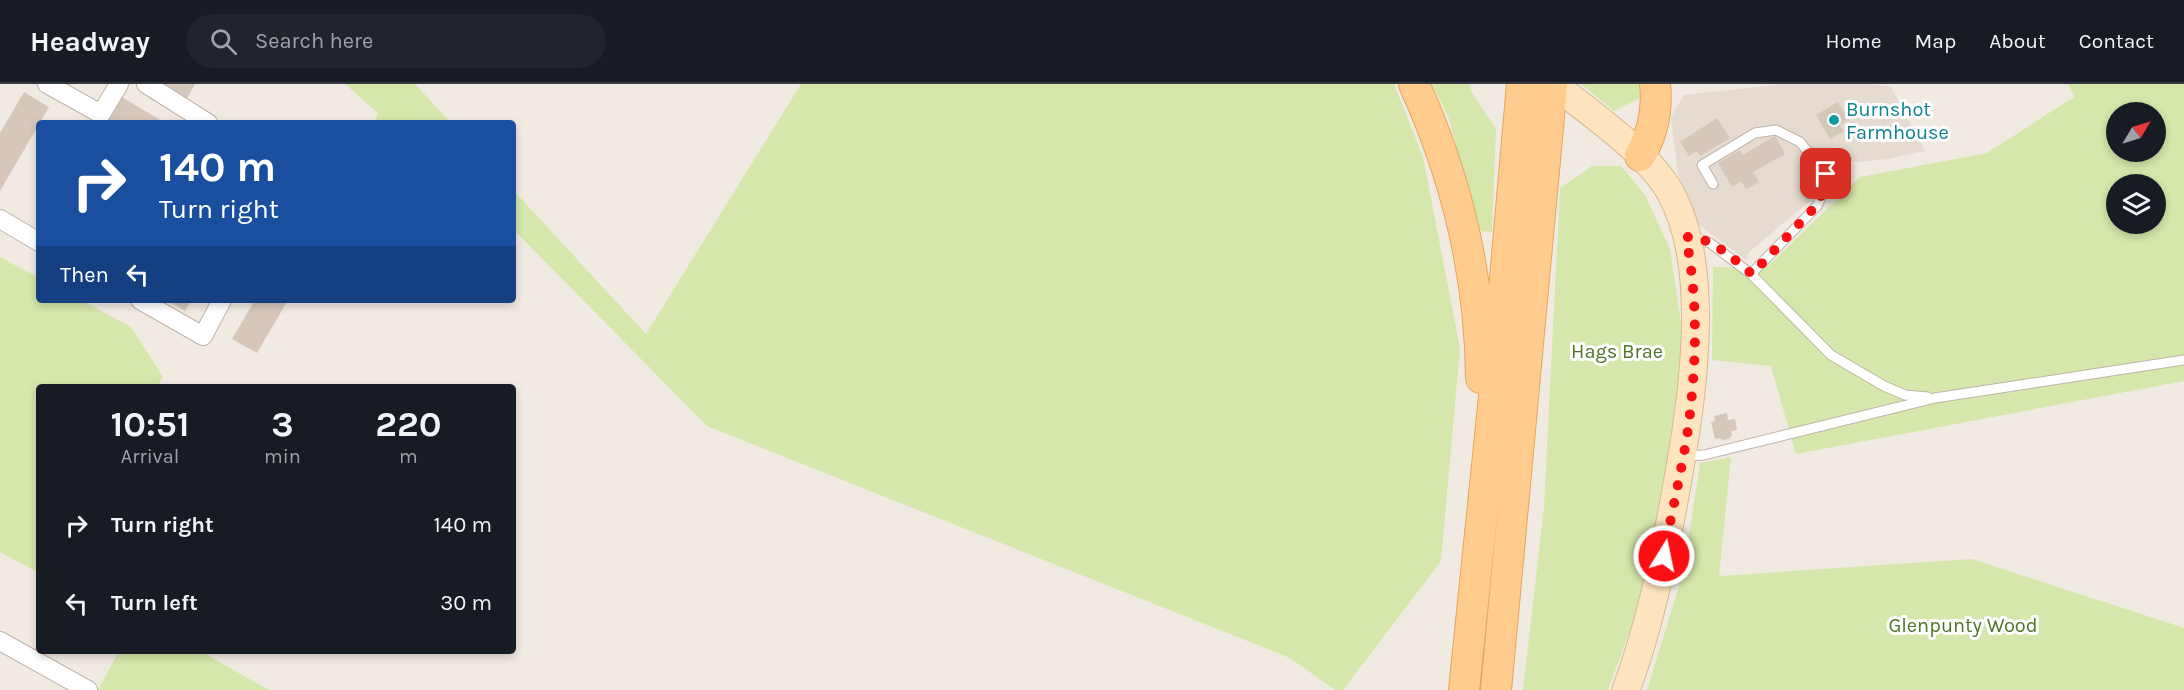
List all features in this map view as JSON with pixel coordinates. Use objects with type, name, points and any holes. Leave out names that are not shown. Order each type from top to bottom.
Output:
[{"type":"main road","points":[[1414,84],[1431,122],[1450,175],[1465,227],[1474,286],[1481,362],[1482,507]]},
{"type":"main road","points":[[1464,690],[1498,358],[1522,84]]},
{"type":"main road","points":[[1496,690],[1553,84]]},
{"type":"main road","points":[[1640,156],[1652,131],[1657,102],[1655,84]]},
{"type":"street","points":[[47,84],[101,114],[119,84]]},
{"type":"street","points":[[146,84],[203,120]]},
{"type":"street","points":[[1553,84],[1604,124],[1658,174],[1670,192],[1686,237],[1693,273],[1694,360],[1692,393],[1682,456],[1660,576],[1640,651],[1626,690]]},
{"type":"street","points":[[0,219],[36,240]]},
{"type":"street","points":[[145,303],[203,336],[220,303]]},
{"type":"street","points":[[0,641],[88,690]]},
{"type":"lane","points":[[1713,184],[1702,165],[1755,133],[1776,130],[1800,142],[1826,174],[1825,188],[1816,206],[1752,274]]},
{"type":"lane","points":[[1686,237],[1695,237],[1710,243],[1752,274],[1831,355],[1884,386],[1905,395],[1935,398]]},
{"type":"lane","points":[[1682,456],[1704,455],[1935,398],[2184,360]]},
{"type":"shaded area","points":[[1784,84],[1869,84],[1891,87],[1925,151],[1861,162],[1843,160],[1804,182],[1811,200],[1749,252],[1746,260],[1695,222],[1678,174],[1671,117],[1684,95]]},
{"type":"green space","points":[[345,84],[415,84],[448,120],[375,120],[378,113]]},
{"type":"green space","points":[[801,84],[1394,84],[1423,157],[1460,348],[1441,561],[1343,690],[1335,690],[1290,658],[707,426],[516,232],[516,193],[646,334]]},
{"type":"green space","points":[[1432,84],[1470,84],[1471,91],[1496,129],[1492,232],[1478,231],[1449,119]]},
{"type":"green space","points":[[1581,84],[1645,84],[1646,95],[1614,111]]},
{"type":"green space","points":[[2068,84],[2184,84],[2184,381],[1796,454],[1771,366],[1712,360],[1713,267],[1767,267],[1860,177],[1987,153],[2074,97]]},
{"type":"green space","name":"Hags Brae","points":[[1592,166],[1621,166],[1645,195],[1670,249],[1684,344],[1666,470],[1644,592],[1608,690],[1523,690],[1544,507],[1560,188]]},
{"type":"green space","points":[[0,257],[36,276],[36,303],[87,303],[131,327],[163,377],[159,384],[36,384],[36,571],[0,552]]},
{"type":"green space","name":"Glenpunty Wood","points":[[1731,457],[1719,576],[1972,559],[2184,628],[2184,690],[1647,690],[1684,570],[1700,463]]},
{"type":"green space","points":[[117,654],[205,654],[269,690],[98,690]]},
{"type":"building","points":[[158,84],[195,84],[186,100]]},
{"type":"building","points":[[24,92],[49,107],[41,120],[36,120],[36,129],[0,191],[0,133]]},
{"type":"building","points":[[122,97],[160,120],[108,120]]},
{"type":"building","name":"Burnshot Farmhouse","points":[[1838,102],[1844,112],[1854,106],[1859,113],[1840,125],[1844,131],[1830,139],[1816,115]]},
{"type":"building","points":[[1717,118],[1730,138],[1700,156],[1697,151],[1689,156],[1680,142]]},
{"type":"building","points":[[1775,136],[1785,154],[1753,172],[1759,182],[1746,189],[1741,181],[1732,187],[1718,163],[1740,150],[1743,155]]},
{"type":"building","points":[[172,303],[189,303],[185,311]]},
{"type":"building","points":[[253,303],[286,303],[257,353],[232,339]]},
{"type":"building","points":[[1727,413],[1728,420],[1735,419],[1737,430],[1731,431],[1732,435],[1729,439],[1715,439],[1711,422],[1715,421],[1714,416]]},
{"type":"place","name":"Burnshot Farmhouse","points":[[1834,120]]},
{"type":"route","points":[[1664,556],[1692,393],[1695,305],[1693,273],[1686,237],[1695,237],[1710,243],[1752,274],[1816,206],[1825,188],[1826,174]]}]
